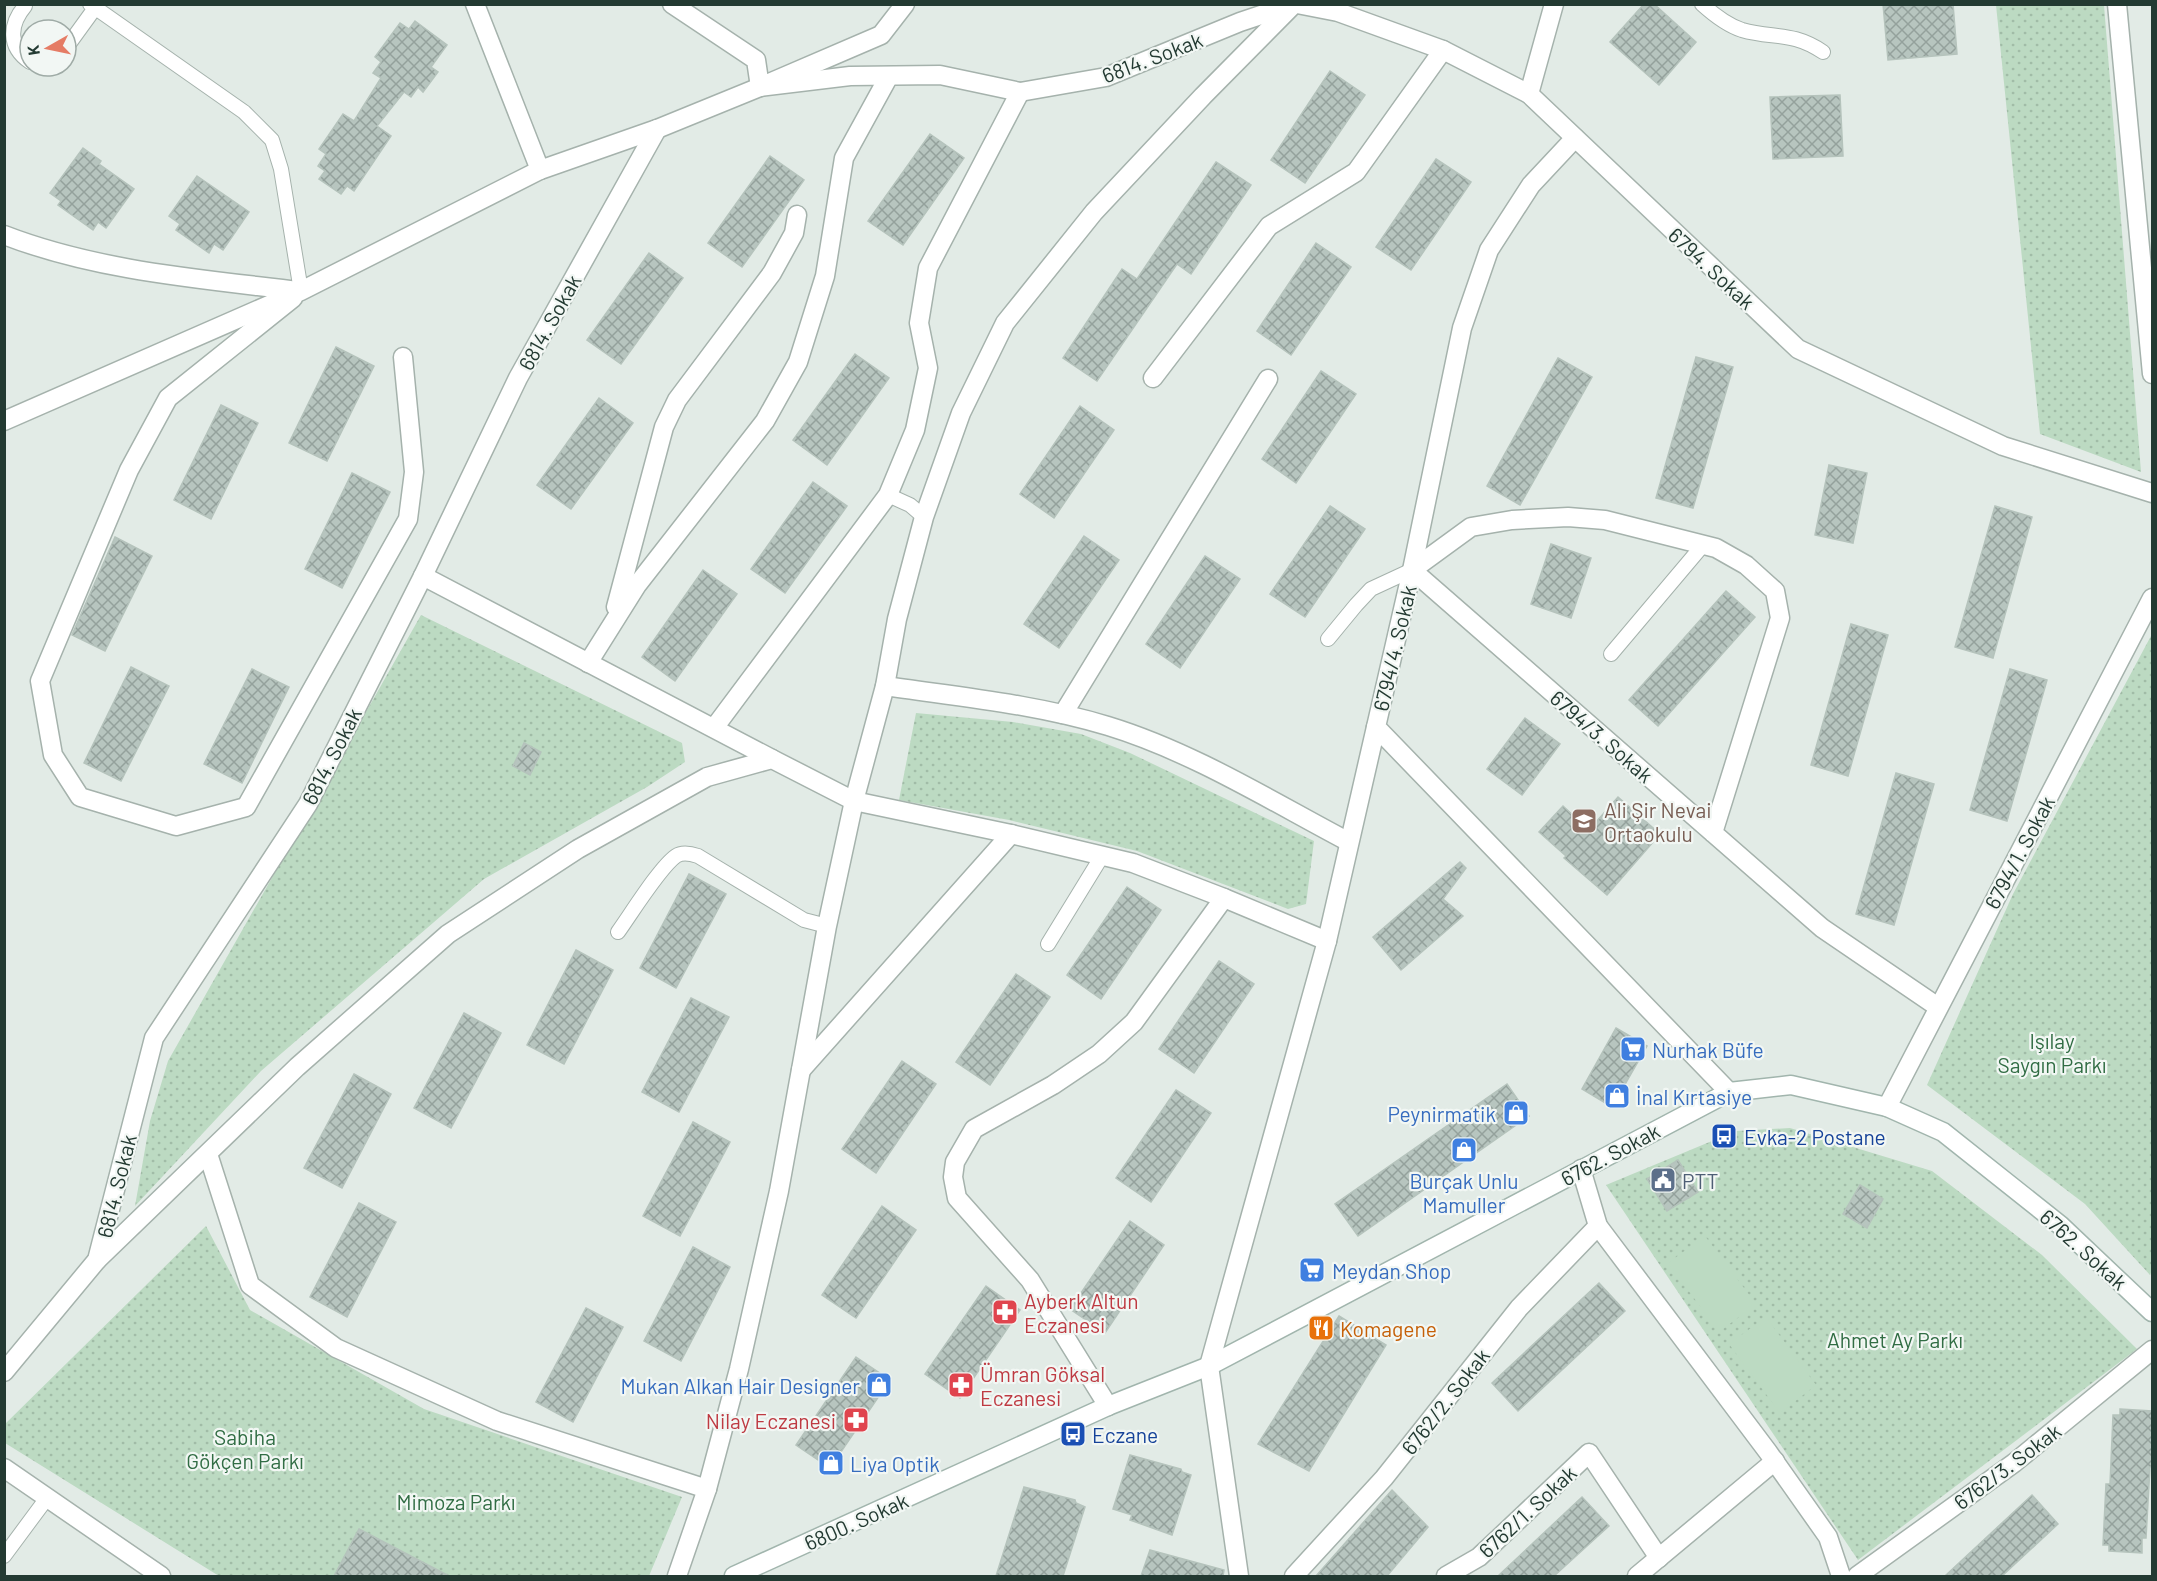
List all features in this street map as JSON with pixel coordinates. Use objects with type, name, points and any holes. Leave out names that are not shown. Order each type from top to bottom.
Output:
[{"type":"street","points":[[475,4],[540,170]]},
{"type":"street","points":[[672,4],[756,60],[760,87],[881,35],[905,4]]},
{"type":"street","points":[[677,1576],[707,1489],[739,1369],[779,1191],[827,926],[854,801],[885,686],[897,619],[924,517],[961,413],[1005,324],[1094,212],[1203,96],[1295,4]]},
{"type":"street","name":"6814. Sokak","points":[[4,422],[301,291],[540,170],[657,129],[760,87],[850,76],[940,75],[1020,92],[1106,77],[1240,22],[1295,4]]},
{"type":"street","name":"6794. Sokak","points":[[1295,4],[1338,12],[1443,50],[1529,94],[1798,349],[2003,447],[2152,493]]},
{"type":"street","points":[[1529,94],[1554,4]]},
{"type":"street","points":[[2117,4],[2152,374]]},
{"type":"street","points":[[1153,378],[1269,226],[1356,172],[1443,50]]},
{"type":"street","points":[[588,663],[637,585],[765,421],[798,362],[825,276],[844,158],[889,76]]},
{"type":"street","points":[[714,728],[888,495],[915,430],[928,368],[919,323],[928,268],[1020,92]]},
{"type":"street","name":"6814. Sokak","points":[[4,1372],[97,1260],[154,1038],[308,804],[423,576],[518,378],[657,129]]},
{"type":"street","name":"6794/4. Sokak","points":[[1575,138],[1531,184],[1489,250],[1462,328],[1412,570],[1376,727],[1729,1092]]},
{"type":"street","points":[[611,626],[664,427],[677,400],[772,273],[794,233],[796,215]]},
{"type":"street","points":[[4,235],[42,249],[160,274],[301,291]]},
{"type":"street","points":[[301,291],[168,398],[129,470],[40,681],[53,755],[80,797],[176,826],[246,807],[408,519],[414,472],[403,357]]},
{"type":"street","points":[[1063,714],[1268,379]]},
{"type":"street","points":[[1412,570],[1471,527],[1512,520],[1568,517],[1605,520],[1716,548],[1746,565],[1774,591],[1780,618],[1713,833]]},
{"type":"street","name":"6794/3. Sokak","points":[[1412,570],[1822,928],[1938,1007]]},
{"type":"street","points":[[423,576],[854,801],[1011,834],[1133,863],[1327,941]]},
{"type":"street","name":"6794/1. Sokak","points":[[1887,1107],[2152,598]]},
{"type":"street","points":[[885,686],[1041,708],[1109,727],[1180,753],[1349,842]]},
{"type":"street","points":[[1239,1576],[1209,1366],[1327,941],[1376,727]]},
{"type":"street","points":[[97,1260],[297,1067],[448,934],[578,849],[707,777],[772,759]]},
{"type":"street","points":[[801,1070],[1011,834]]},
{"type":"street","points":[[1108,1406],[1030,1280],[957,1198],[953,1177],[955,1162],[974,1129],[1053,1085],[1099,1054],[1134,1022],[1224,898]]},
{"type":"street","name":"6762. Sokak","points":[[1209,1366],[1729,1092],[1791,1085],[1887,1107],[1943,1132],[2060,1225],[2152,1312]]},
{"type":"street","points":[[208,1154],[250,1285],[336,1348],[497,1421],[707,1489]]},
{"type":"street","points":[[1581,1169],[1598,1226],[1775,1461],[1828,1537],[1842,1576]]},
{"type":"street","name":"6762/2. Sokak","points":[[1294,1576],[1384,1478],[1519,1308],[1598,1226]]},
{"type":"street","name":"6762/3. Sokak","points":[[1857,1576],[2014,1463],[2152,1350]]},
{"type":"street","name":"6800. Sokak","points":[[734,1576],[1108,1406],[1209,1366]]},
{"type":"street","name":"6762/1. Sokak","points":[[1446,1576],[1479,1557],[1589,1453],[1659,1558]]},
{"type":"street","points":[[1637,1576],[1775,1461]]},
{"type":"street","points":[[4,1468],[149,1573]]},
{"type":"lane","points":[[1702,4],[1713,14],[1740,30],[1794,37],[1823,52]]},
{"type":"lane","points":[[18,50],[15,47],[14,32],[16,17],[25,6]]},
{"type":"lane","points":[[78,29],[93,6],[244,112],[272,140],[281,169],[301,291]]},
{"type":"lane","points":[[888,495],[910,505],[924,517]]},
{"type":"lane","points":[[1611,654],[1703,545]]},
{"type":"lane","points":[[1329,639],[1371,589],[1412,570]]},
{"type":"lane","points":[[618,932],[666,865],[677,855],[682,854],[698,856],[804,920],[827,926]]},
{"type":"lane","points":[[1048,944],[1102,856]]},
{"type":"lane","points":[[4,1556],[47,1498]]},
{"type":"green space","points":[[1996,5],[2104,5],[2141,472],[2040,434]]},
{"type":"green space","points":[[421,615],[682,743],[685,762],[647,787],[484,879],[261,1071],[135,1206],[150,1121],[168,1061]]},
{"type":"green space","name":"Işılay Saygın Parkı","points":[[2152,634],[2152,1270],[2150,1275],[2085,1204],[1927,1085],[2013,894]]},
{"type":"green space","points":[[916,713],[1013,722],[1081,734],[1130,753],[1314,841],[1306,904],[1288,909],[1137,851],[1009,820],[899,800]]},
{"type":"green space","name":"Ahmet Ay Parkı","points":[[1790,1128],[1932,1171],[2042,1255],[2137,1349],[1858,1560],[1606,1185],[1736,1131]]},
{"type":"green space","name":"Sabiha Gökçen Parkı","points":[[206,1226],[250,1310],[424,1409],[682,1497],[649,1576],[219,1576],[5,1443],[4,1425]]},
{"type":"green space","points":[[1705,1236],[1756,1304],[1719,1332],[1668,1263]]},
{"type":"green space","points":[[1766,1317],[1816,1385],[1780,1413],[1729,1344]]},
{"type":"building","points":[[1644,4],[1654,4],[1696,42],[1659,85],[1610,42]]},
{"type":"building","points":[[1883,4],[1953,4],[1957,54],[1888,60]]},
{"type":"building","points":[[415,21],[447,45],[431,67],[438,72],[423,92],[418,87],[411,97],[404,92],[377,126],[391,136],[354,191],[347,186],[341,194],[319,179],[325,171],[318,166],[326,154],[319,149],[343,114],[354,121],[381,78],[373,73],[381,62],[375,57],[400,23],[409,29]]},
{"type":"building","points":[[1330,71],[1365,95],[1305,183],[1271,160]]},
{"type":"building","points":[[1840,95],[1843,156],[1773,159],[1770,97]]},
{"type":"building","points":[[930,134],[964,158],[903,245],[868,221]]},
{"type":"building","points":[[83,148],[101,161],[99,164],[134,189],[106,228],[98,222],[93,230],[58,205],[61,201],[50,193]]},
{"type":"building","points":[[770,156],[804,180],[742,267],[708,243]]},
{"type":"building","points":[[1436,159],[1471,182],[1411,270],[1376,247]]},
{"type":"building","points":[[1216,162],[1251,185],[1191,274],[1177,264],[1097,381],[1063,358],[1122,269],[1137,279]]},
{"type":"building","points":[[197,176],[249,212],[223,250],[214,244],[209,253],[176,230],[180,224],[169,216]]},
{"type":"building","points":[[1316,243],[1351,267],[1291,355],[1257,331]]},
{"type":"building","points":[[649,253],[683,278],[621,364],[587,340]]},
{"type":"building","points":[[336,347],[374,366],[327,461],[289,443]]},
{"type":"building","points":[[855,354],[889,378],[827,465],[793,440]]},
{"type":"building","points":[[1696,357],[1733,367],[1693,508],[1656,498]]},
{"type":"building","points":[[1558,358],[1592,377],[1520,505],[1487,486]]},
{"type":"building","points":[[1321,371],[1356,394],[1296,483],[1262,459]]},
{"type":"building","points":[[599,398],[633,423],[571,509],[537,485]]},
{"type":"building","points":[[221,405],[258,423],[211,519],[174,500]]},
{"type":"building","points":[[1080,406],[1114,430],[1054,518],[1020,494]]},
{"type":"building","points":[[1829,465],[1867,473],[1853,543],[1815,535]]},
{"type":"building","points":[[352,473],[390,492],[342,588],[305,569]]},
{"type":"building","points":[[813,482],[847,506],[785,593],[751,569]]},
{"type":"building","points":[[1330,506],[1365,529],[1305,617],[1270,594]]},
{"type":"building","points":[[1995,506],[2032,517],[1993,658],[1955,647]]},
{"type":"building","points":[[1084,536],[1119,560],[1059,648],[1024,624]]},
{"type":"building","points":[[115,537],[152,556],[105,651],[72,635]]},
{"type":"building","points":[[1551,544],[1591,558],[1571,618],[1531,604]]},
{"type":"building","points":[[1205,556],[1240,579],[1180,668],[1146,644]]},
{"type":"building","points":[[703,570],[737,594],[675,681],[642,657]]},
{"type":"building","points":[[1726,591],[1755,617],[1658,726],[1629,700]]},
{"type":"building","points":[[1851,624],[1888,635],[1848,776],[1811,765]]},
{"type":"building","points":[[131,667],[169,686],[121,781],[84,763]]},
{"type":"building","points":[[252,669],[289,687],[242,783],[204,764]]},
{"type":"building","points":[[2010,669],[2047,680],[2007,821],[1970,810]]},
{"type":"building","points":[[1525,718],[1560,744],[1522,795],[1487,769]]},
{"type":"building","points":[[524,743],[541,752],[530,775],[513,766]]},
{"type":"building","points":[[1896,773],[1934,784],[1894,925],[1856,914]]},
{"type":"building","points":[[1618,797],[1660,834],[1607,895],[1564,858],[1566,856],[1539,832],[1563,806],[1589,830]]},
{"type":"building","points":[[1460,862],[1466,868],[1443,899],[1463,916],[1401,970],[1373,937]]},
{"type":"building","points":[[689,874],[726,894],[676,988],[640,968]]},
{"type":"building","points":[[1127,887],[1161,910],[1101,999],[1067,975]]},
{"type":"building","points":[[576,950],[613,970],[564,1064],[527,1045]]},
{"type":"building","points":[[1219,961],[1254,984],[1194,1073],[1159,1049]]},
{"type":"building","points":[[1016,974],[1050,997],[990,1085],[956,1062]]},
{"type":"building","points":[[691,998],[729,1017],[679,1112],[642,1092]]},
{"type":"building","points":[[464,1013],[501,1033],[451,1128],[414,1108]]},
{"type":"building","points":[[1616,1028],[1647,1046],[1612,1107],[1582,1089]]},
{"type":"building","points":[[902,1061],[936,1084],[876,1173],[842,1149]]},
{"type":"building","points":[[354,1074],[391,1094],[342,1188],[304,1168]]},
{"type":"building","points":[[1507,1084],[1529,1116],[1358,1236],[1335,1204]]},
{"type":"building","points":[[1176,1090],[1211,1113],[1151,1202],[1116,1178]]},
{"type":"building","points":[[693,1122],[730,1142],[680,1236],[643,1216]]},
{"type":"building","points":[[1678,1160],[1698,1192],[1667,1211],[1647,1179]]},
{"type":"building","points":[[1860,1185],[1883,1199],[1867,1228],[1843,1214]]},
{"type":"building","points":[[359,1203],[396,1222],[347,1317],[310,1297]]},
{"type":"building","points":[[882,1206],[916,1230],[856,1318],[822,1295]]},
{"type":"building","points":[[1130,1221],[1164,1245],[1105,1333],[1070,1309]]},
{"type":"building","points":[[693,1247],[730,1267],[681,1361],[644,1341]]},
{"type":"building","points":[[1599,1283],[1625,1311],[1518,1411],[1492,1383]]},
{"type":"building","points":[[986,1286],[1020,1310],[960,1398],[925,1374]]},
{"type":"building","points":[[586,1308],[623,1327],[573,1422],[536,1402]]},
{"type":"building","points":[[1339,1316],[1386,1345],[1309,1471],[1258,1444]]},
{"type":"building","points":[[856,1357],[890,1380],[830,1468],[796,1445]]},
{"type":"building","points":[[2120,1409],[2152,1411],[2152,1467],[2150,1467],[2146,1538],[2142,1538],[2142,1553],[2109,1551],[2109,1545],[2103,1545],[2106,1484],[2110,1484],[2113,1415],[2120,1415]]},
{"type":"building","points":[[1130,1455],[1181,1469],[1182,1472],[1191,1475],[1172,1535],[1130,1520],[1132,1515],[1113,1509]]},
{"type":"building","points":[[1024,1487],[1075,1500],[1076,1503],[1085,1507],[1063,1576],[996,1576]]},
{"type":"building","points":[[1392,1490],[1428,1527],[1387,1576],[1316,1576]]},
{"type":"building","points":[[2032,1495],[2058,1524],[2002,1576],[1945,1576]]},
{"type":"building","points":[[1582,1497],[1609,1526],[1554,1576],[1498,1576]]},
{"type":"building","points":[[359,1529],[449,1576],[334,1576]]},
{"type":"building","points":[[1150,1550],[1224,1570],[1223,1576],[1141,1576]]},
{"type":"place","name":"Ali Şir Nevai Ortaokulu","points":[[1584,821]]},
{"type":"place","name":"Nurhak Büfe","points":[[1633,1049]]},
{"type":"place","name":"İnal Kırtasiye","points":[[1617,1096]]},
{"type":"place","name":"Peynirmatik","points":[[1516,1113]]},
{"type":"place","name":"Evka-2 Postane","points":[[1724,1136]]},
{"type":"place","name":"Burçak Unlu Mamuller","points":[[1464,1150]]},
{"type":"place","name":"PTT","points":[[1663,1180]]},
{"type":"place","name":"Meydan Shop","points":[[1312,1270]]},
{"type":"place","name":"Ayberk Altun Eczanesi","points":[[1005,1312]]},
{"type":"place","name":"Komagene","points":[[1321,1328]]},
{"type":"place","name":"Mukan Alkan Hair Designer","points":[[879,1385]]},
{"type":"place","name":"Ümran Göksal Eczanesi","points":[[961,1385]]},
{"type":"place","name":"Nilay Eczanesi","points":[[856,1420]]},
{"type":"place","name":"Eczane","points":[[1073,1434]]},
{"type":"place","name":"Liya Optik","points":[[831,1463]]},
{"type":"park label","name":"Mimoza Parkı","points":[[456,1501]]}]
